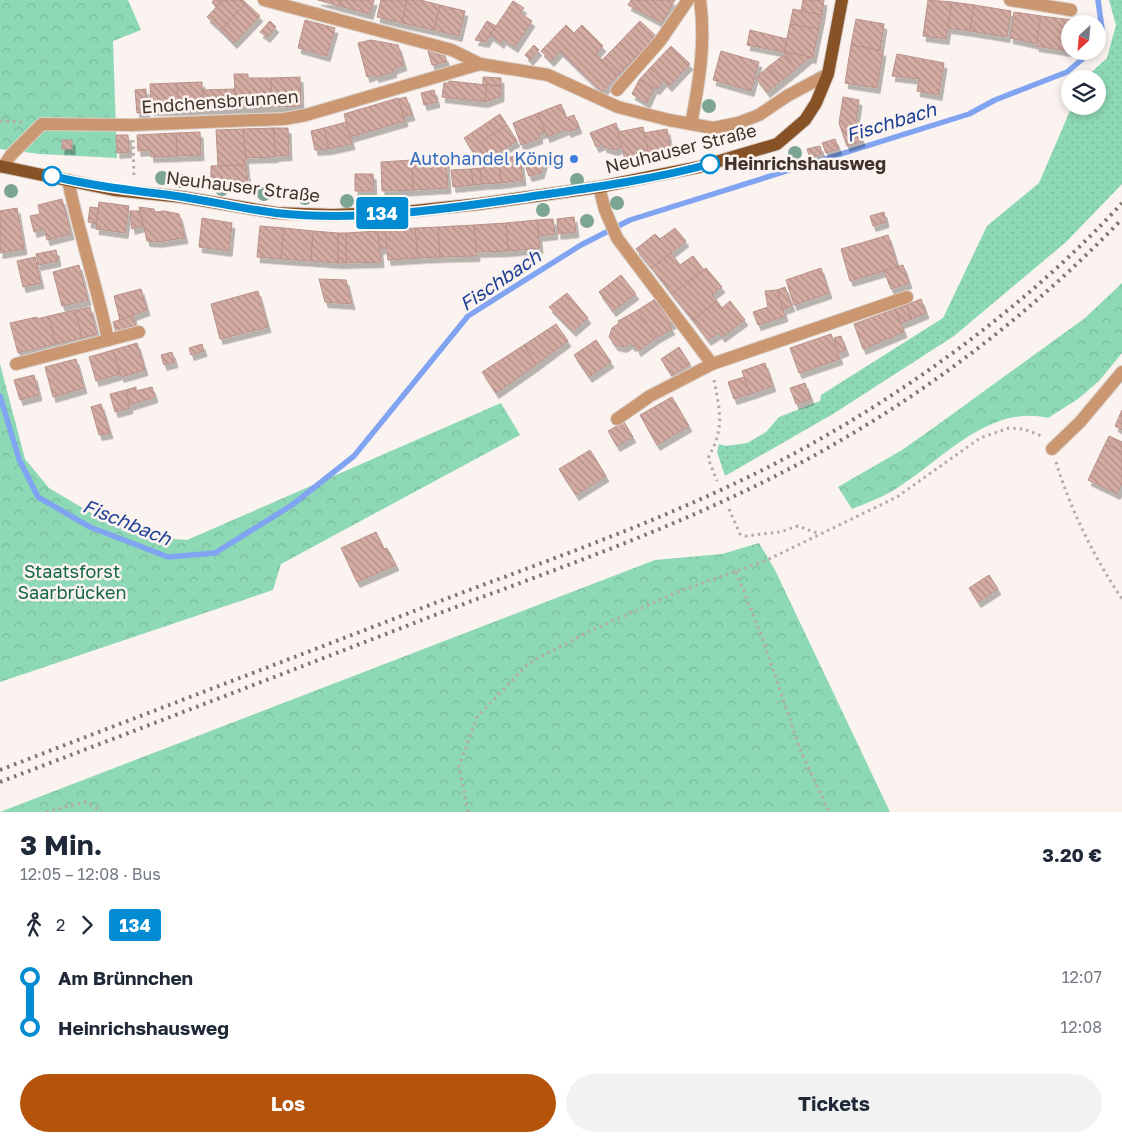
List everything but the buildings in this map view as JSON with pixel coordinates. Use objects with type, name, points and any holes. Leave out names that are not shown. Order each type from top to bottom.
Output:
[{"type":"main road","points":[[828,74],[842,0]]},
{"type":"main road","name":"Neuhauser Straße","points":[[2,167],[114,190],[182,197],[276,213],[332,215],[404,212],[479,204],[599,187],[699,167],[777,144],[805,120],[816,103],[828,74]]},
{"type":"street","points":[[264,0],[452,50],[480,64],[548,75],[618,107],[713,128],[738,124],[828,74]]},
{"type":"street","points":[[617,90],[660,41],[688,0]]},
{"type":"street","points":[[691,124],[700,69],[703,27],[700,0]]},
{"type":"street","points":[[1010,0],[1071,10]]},
{"type":"street","name":"Endchensbrunnen","points":[[2,167],[11,154],[42,124],[132,125],[284,118],[306,115],[480,64]]},
{"type":"street","points":[[68,180],[90,273],[99,297],[108,340]]},
{"type":"street","points":[[599,187],[609,220],[617,238],[712,364]]},
{"type":"street","points":[[617,419],[650,396],[712,364],[907,297]]},
{"type":"street","points":[[16,364],[139,332]]},
{"type":"street","points":[[1052,449],[1080,422],[1122,372]]},
{"type":"path","points":[[132,134],[133,162]]},
{"type":"path","points":[[712,364],[721,415],[720,433],[708,458],[717,481]]},
{"type":"path","points":[[468,812],[459,766],[477,717],[529,663],[677,592],[766,560],[818,533],[896,497],[980,438],[998,431],[1009,428],[1037,433],[1045,437],[1052,449],[1068,499],[1089,546],[1122,599]]},
{"type":"path","points":[[729,509],[740,534],[746,536],[780,532],[798,526],[818,533]]},
{"type":"path","points":[[736,572],[762,637],[801,752],[829,812]]},
{"type":"path","points":[[46,812],[86,802],[102,812]]},
{"type":"green space","points":[[0,0],[128,0],[141,30],[113,41],[117,158],[40,154],[0,149]]},
{"type":"green space","points":[[1109,0],[1122,0],[1122,184],[1066,242],[954,336],[833,414],[725,476],[717,452],[719,444],[726,446],[747,443],[766,432],[779,417],[820,401],[821,395],[943,318],[987,226],[1039,183],[1068,115],[1106,115],[1106,70],[1094,70],[1107,58],[1116,25]]},
{"type":"green space","points":[[1122,283],[1122,353],[1099,381],[1078,399],[1048,418],[1026,416],[1005,419],[985,427],[947,451],[894,490],[852,509],[838,487],[902,450],[936,426],[1085,318]]},
{"type":"green space","name":"Staatsforst Saarbrücken","points":[[0,364],[25,459],[49,488],[91,513],[148,537],[187,540],[501,403],[520,435],[281,564],[273,590],[0,682]]},
{"type":"green space","points":[[759,543],[775,570],[890,812],[0,812],[655,560],[722,554]]},
{"type":"waterway","name":"Fischbach","points":[[1098,0],[1100,15]]},
{"type":"waterway","name":"Fischbach","points":[[0,396],[19,459],[38,497],[90,527],[168,557],[215,553],[292,505],[354,456],[468,316],[581,245],[630,220],[969,114],[995,100],[1067,72],[1081,60]]},
{"type":"railway","points":[[0,770],[618,534],[690,504],[778,462],[885,400],[988,326],[1036,287],[1122,203]]},
{"type":"railway","points":[[0,782],[623,544],[695,514],[784,472],[889,411],[988,341],[1079,262],[1122,219]]},
{"type":"bus line","name":"134","points":[[52,176],[114,190],[182,197],[276,213],[332,215],[404,212],[479,204],[599,187],[710,164]]},
{"type":"place","name":"Autohandel König","points":[[574,159]]},
{"type":"place","name":"Heinrichshausweg","points":[[710,164]]}]
